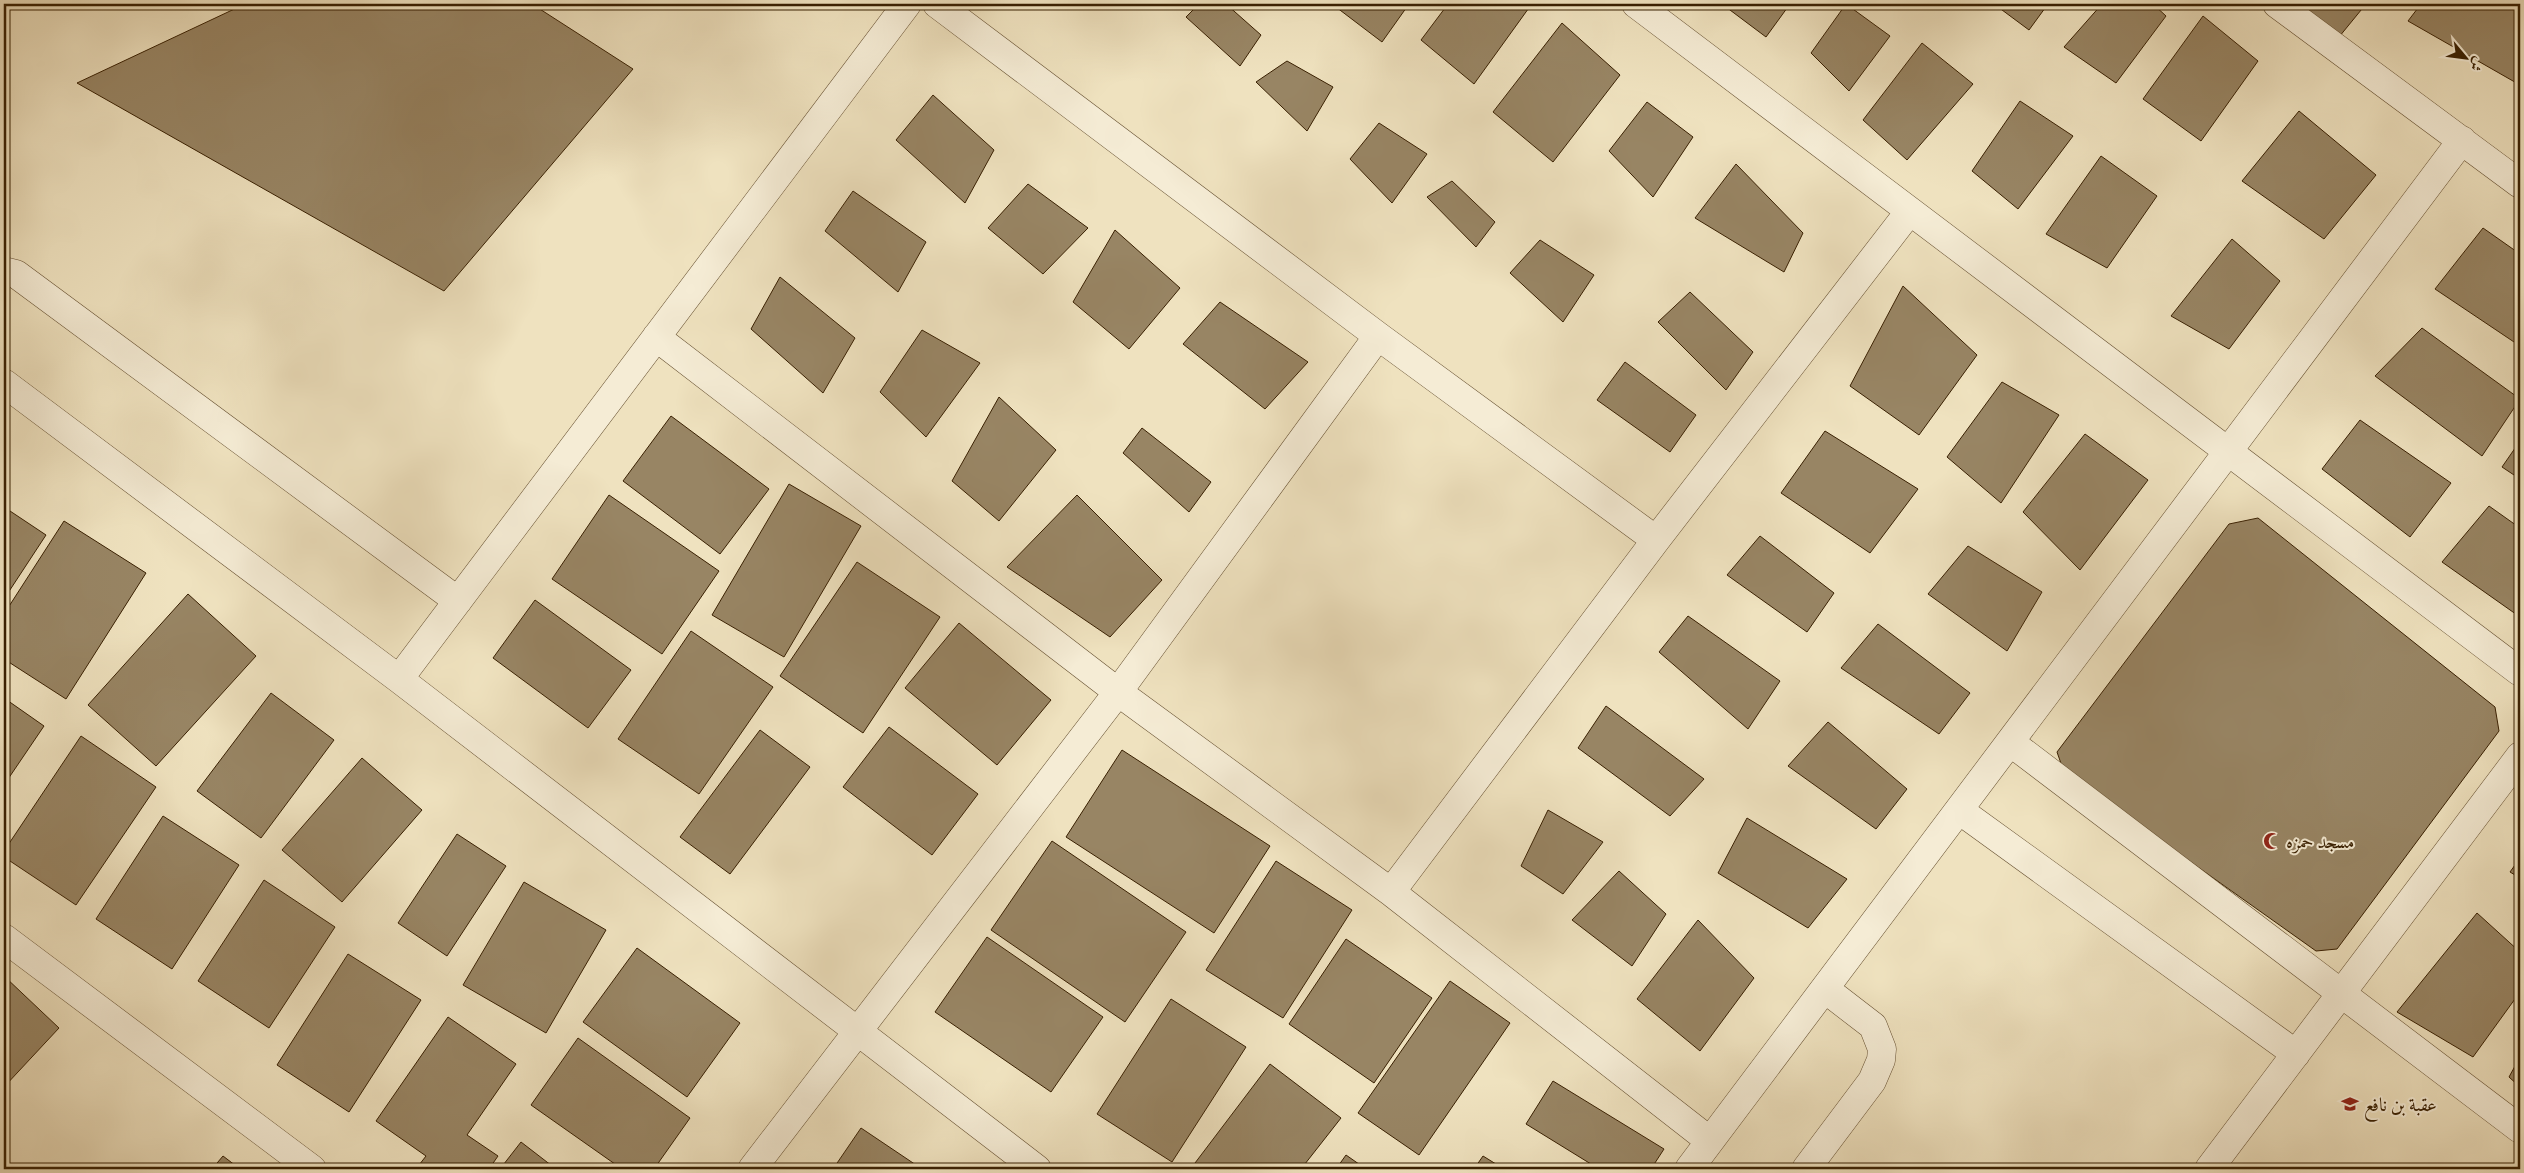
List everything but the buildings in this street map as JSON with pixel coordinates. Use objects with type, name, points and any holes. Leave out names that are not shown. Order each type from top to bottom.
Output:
[{"type":"street","points":[[399,679],[907,4]]},
{"type":"street","points":[[936,4],[1378,336],[1656,540]]},
{"type":"street","points":[[1636,4],[2228,454],[2520,672]]},
{"type":"street","points":[[2277,4],[2520,184]]},
{"type":"street","points":[[1689,1169],[2228,454],[2462,140]]},
{"type":"street","points":[[1391,892],[1656,540],[1909,212]]},
{"type":"street","points":[[4,271],[16,274],[458,601]]},
{"type":"street","points":[[752,1169],[1118,692],[1378,336]]},
{"type":"street","points":[[656,337],[1118,692],[1391,892],[1710,1141]]},
{"type":"street","points":[[4,383],[399,679],[1037,1169]]},
{"type":"street","points":[[2010,742],[2520,1129]]},
{"type":"street","points":[[2209,1169],[2520,756]]},
{"type":"street","points":[[1959,810],[2296,1054]]},
{"type":"street","points":[[4,938],[312,1169]]},
{"type":"street","points":[[1806,1169],[1872,1081],[1881,1060],[1882,1049],[1872,1026],[1825,989]]},
{"type":"place","name":"مسجد حمزه","points":[[2272,841]]},
{"type":"place","name":"عقبة بن نافع","points":[[2350,1104]]}]
